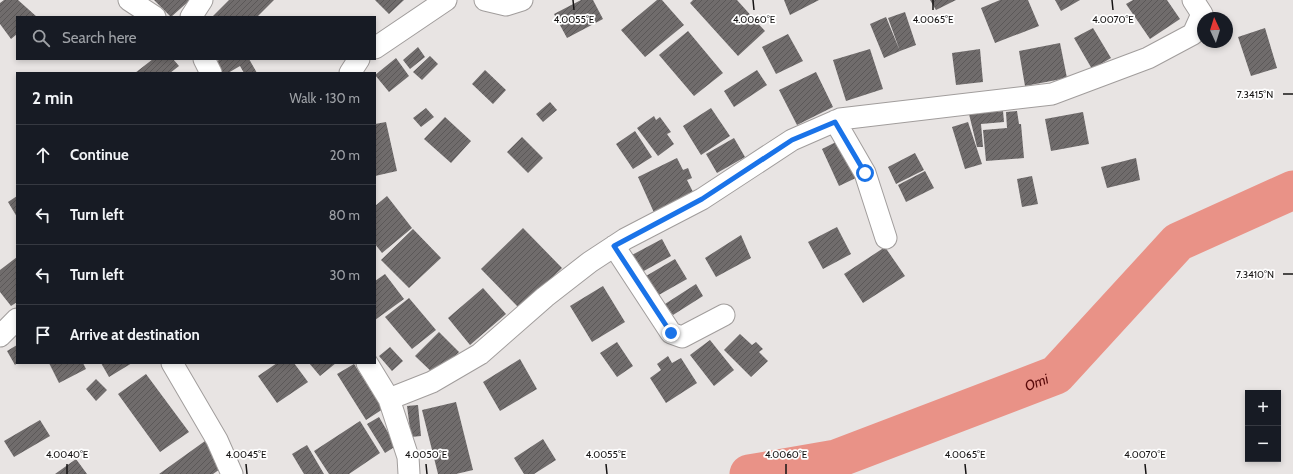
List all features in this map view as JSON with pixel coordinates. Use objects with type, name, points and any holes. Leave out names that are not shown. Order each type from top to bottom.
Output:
[{"type":"street","points":[[129,0],[153,16]]},
{"type":"street","points":[[192,16],[202,0]]},
{"type":"street","points":[[376,47],[446,0]]},
{"type":"street","points":[[485,0],[506,5],[522,0]]},
{"type":"street","points":[[389,398],[432,382],[480,354],[545,297],[590,262],[614,246],[702,199],[792,140],[840,119],[1052,94],[1148,58],[1193,34],[1202,14],[1193,0]]},
{"type":"street","points":[[204,60],[210,72]]},
{"type":"street","points":[[351,72],[358,60]]},
{"type":"street","points":[[835,122],[865,173],[886,238]]},
{"type":"street","points":[[614,246],[671,333],[682,337],[724,315]]},
{"type":"street","points":[[0,336],[16,320]]},
{"type":"street","points":[[173,364],[217,440],[232,474]]},
{"type":"street","points":[[368,364],[389,398],[408,457],[409,474]]},
{"type":"building","points":[[4,0],[18,0],[36,16],[16,16],[16,35],[11,39],[0,24],[0,3]]},
{"type":"building","points":[[154,0],[190,0],[172,16],[170,16]]},
{"type":"building","points":[[229,0],[274,0],[258,16],[213,16]]},
{"type":"building","points":[[375,0],[404,0],[389,14]]},
{"type":"building","points":[[581,0],[593,0],[603,19],[567,38],[554,14]]},
{"type":"building","points":[[657,0],[662,0],[684,25],[645,57],[621,30]]},
{"type":"building","points":[[693,0],[737,0],[765,31],[738,56],[690,3]]},
{"type":"building","points":[[784,0],[819,0],[790,15]]},
{"type":"building","points":[[930,0],[956,0],[936,10]]},
{"type":"building","points":[[1000,0],[1028,0],[1039,26],[995,43],[981,8]]},
{"type":"building","points":[[1055,0],[1080,0],[1061,11]]},
{"type":"building","points":[[1133,0],[1167,0],[1180,19],[1150,39],[1126,4]]},
{"type":"building","points":[[905,12],[916,45],[900,51],[888,18]]},
{"type":"building","points":[[886,17],[900,51],[884,58],[870,24]]},
{"type":"building","points":[[1093,28],[1111,58],[1092,69],[1074,38]]},
{"type":"building","points":[[1265,28],[1277,68],[1251,76],[1238,37]]},
{"type":"building","points":[[688,31],[723,73],[694,96],[659,55]]},
{"type":"building","points":[[788,34],[803,61],[776,74],[762,47]]},
{"type":"building","points":[[1060,43],[1067,78],[1025,86],[1019,51]]},
{"type":"building","points":[[418,47],[425,57],[410,69],[403,60]]},
{"type":"building","points":[[870,49],[883,89],[846,101],[833,60]]},
{"type":"building","points":[[980,49],[983,82],[956,85],[952,53]]},
{"type":"building","points":[[430,56],[438,64],[422,80],[413,72]]},
{"type":"building","points":[[396,58],[409,76],[389,92],[376,74]]},
{"type":"building","points":[[152,60],[174,60],[179,66],[171,72],[136,72]]},
{"type":"building","points":[[219,60],[250,60],[256,72],[243,72],[240,66],[230,72],[221,72],[215,62]]},
{"type":"building","points":[[485,70],[506,90],[493,104],[472,84]]},
{"type":"building","points":[[757,70],[767,85],[734,107],[724,91]]},
{"type":"building","points":[[816,72],[833,107],[797,125],[779,90]]},
{"type":"building","points":[[550,102],[557,110],[543,122],[536,114]]},
{"type":"building","points":[[426,108],[434,117],[421,127],[413,118]]},
{"type":"building","points":[[711,108],[730,136],[701,155],[683,126]]},
{"type":"building","points":[[1003,111],[1004,122],[981,124],[983,147],[977,147],[969,114]]},
{"type":"building","points":[[1017,111],[1019,124],[1021,124],[1024,158],[986,161],[983,130],[1007,128],[1006,112]]},
{"type":"building","points":[[1083,112],[1089,144],[1051,151],[1045,119]]},
{"type":"building","points":[[654,116],[656,120],[660,117],[671,132],[667,134],[674,144],[658,156],[637,128]]},
{"type":"building","points":[[445,117],[471,141],[451,163],[424,139]]},
{"type":"building","points":[[386,122],[397,171],[376,176],[376,124]]},
{"type":"building","points":[[968,122],[982,164],[965,169],[952,127]]},
{"type":"building","points":[[635,131],[652,157],[633,169],[616,144]]},
{"type":"building","points":[[522,137],[543,158],[528,173],[507,152]]},
{"type":"building","points":[[734,138],[745,157],[717,173],[706,154]]},
{"type":"building","points":[[842,139],[860,176],[839,186],[822,149]]},
{"type":"building","points":[[915,153],[924,170],[896,184],[888,167]]},
{"type":"building","points":[[677,158],[683,170],[688,168],[692,178],[687,180],[696,198],[656,217],[638,177]]},
{"type":"building","points":[[1136,158],[1140,180],[1107,188],[1101,167]]},
{"type":"building","points":[[925,171],[934,188],[906,202],[898,185]]},
{"type":"building","points":[[1032,176],[1038,204],[1022,207],[1017,179]]},
{"type":"building","points":[[387,196],[412,228],[382,253],[376,245],[376,205]]},
{"type":"building","points":[[16,197],[16,215],[8,202]]},
{"type":"building","points":[[837,227],[851,254],[823,269],[808,242]]},
{"type":"building","points":[[523,228],[562,268],[520,309],[481,269]]},
{"type":"building","points":[[413,229],[441,258],[409,288],[381,260]]},
{"type":"building","points":[[741,235],[751,258],[716,277],[705,258]]},
{"type":"building","points":[[662,239],[671,256],[642,272],[632,255]]},
{"type":"building","points":[[885,247],[905,276],[863,303],[844,274]]},
{"type":"building","points":[[16,258],[16,303],[11,306],[0,292],[0,270]]},
{"type":"building","points":[[675,259],[687,279],[657,296],[646,276]]},
{"type":"building","points":[[385,274],[404,299],[376,319],[376,280]]},
{"type":"building","points":[[696,284],[703,296],[673,315],[665,304]]},
{"type":"building","points":[[603,286],[625,322],[592,342],[570,306]]},
{"type":"building","points":[[483,288],[506,314],[470,345],[448,318]]},
{"type":"building","points":[[409,298],[436,330],[412,349],[385,317]]},
{"type":"building","points":[[439,332],[459,352],[436,376],[415,356]]},
{"type":"building","points":[[740,334],[752,345],[756,342],[763,349],[759,352],[768,361],[751,377],[724,350]]},
{"type":"building","points":[[710,340],[734,370],[714,386],[690,355]]},
{"type":"building","points":[[617,342],[633,366],[617,377],[600,353]]},
{"type":"building","points":[[16,346],[15,365],[7,351]]},
{"type":"building","points":[[390,347],[403,361],[392,371],[379,356]]},
{"type":"building","points":[[668,356],[672,363],[681,358],[697,383],[666,403],[650,378],[661,370],[657,364]]},
{"type":"building","points":[[520,359],[537,389],[500,411],[483,382]]},
{"type":"building","points":[[50,364],[84,364],[86,369],[59,383]]},
{"type":"building","points":[[102,364],[130,364],[109,377]]},
{"type":"building","points":[[276,364],[295,364],[308,382],[277,403],[258,376]]},
{"type":"building","points":[[310,364],[335,364],[320,376]]},
{"type":"building","points":[[354,364],[383,409],[366,420],[337,374]]},
{"type":"building","points":[[146,374],[189,432],[160,452],[118,394]]},
{"type":"building","points":[[96,379],[107,390],[96,401],[86,389]]},
{"type":"building","points":[[456,402],[473,470],[456,474],[438,474],[422,410]]},
{"type":"building","points":[[418,405],[421,436],[411,437],[407,406]]},
{"type":"building","points":[[379,417],[396,446],[385,453],[367,424]]},
{"type":"building","points":[[40,420],[50,436],[14,457],[4,441]]},
{"type":"building","points":[[360,421],[380,453],[349,474],[329,474],[314,451]]},
{"type":"building","points":[[543,439],[556,460],[534,474],[524,474],[514,458]]},
{"type":"building","points":[[205,441],[223,467],[213,474],[159,474]]},
{"type":"building","points":[[307,445],[324,474],[304,474],[292,454]]},
{"type":"building","points":[[76,459],[87,474],[55,474]]},
{"type":"waterway","name":"Omi","points":[[749,474],[836,459],[1056,375],[1178,242],[1293,190]]},
{"type":"route","points":[[671,333],[614,246],[702,199],[792,140],[835,122],[865,173]]}]
